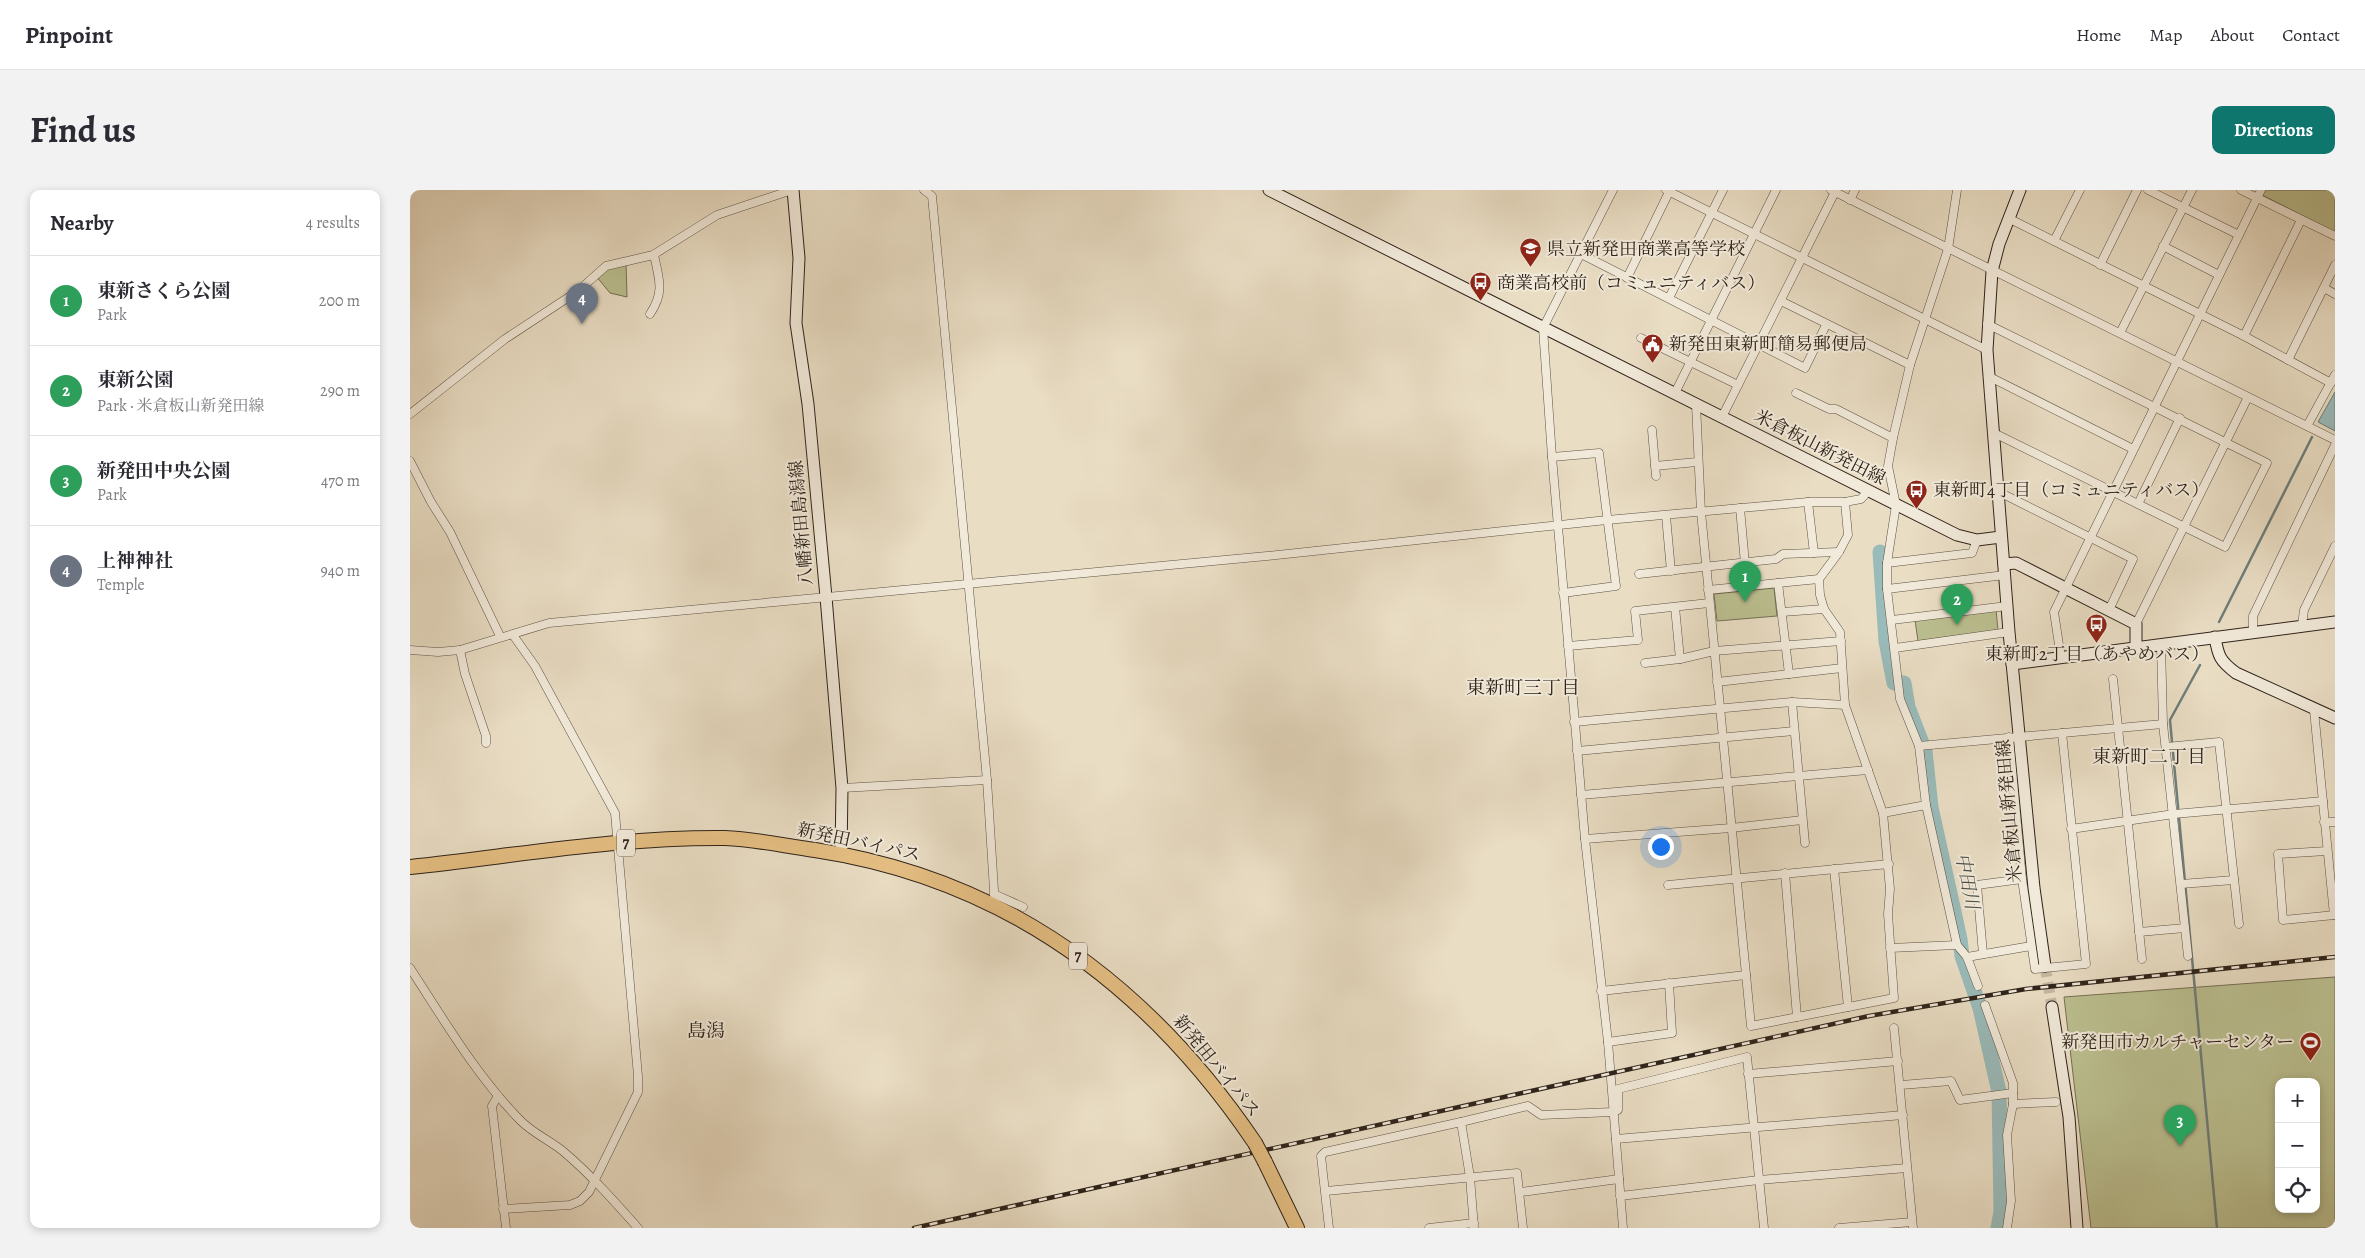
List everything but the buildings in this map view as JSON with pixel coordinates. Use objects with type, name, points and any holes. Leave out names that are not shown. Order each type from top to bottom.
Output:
[{"type":"highway","name":"新発田バイパス","points":[[410,867],[618,844],[728,838],[841,854],[922,875],[994,900],[1095,968],[1143,1009],[1194,1062],[1226,1101],[1255,1144],[1297,1228]]},
{"type":"main road","name":"八幡新田島潟線","points":[[792,190],[799,258],[796,323],[808,404],[842,788],[841,854]]},
{"type":"main road","name":"米倉板山新発田線","points":[[1270,190],[1957,535],[1977,540],[2001,537],[2012,664],[2015,737],[2045,966]]},
{"type":"main road","points":[[2001,537],[1988,376],[1987,324],[1992,271],[1998,244],[2020,190]]},
{"type":"main road","points":[[2005,570],[2016,563],[2136,624],[2136,648]]},
{"type":"main road","points":[[2012,664],[2253,631],[2335,622]]},
{"type":"main road","points":[[2215,637],[2218,654],[2231,669],[2314,710],[2335,718]]},
{"type":"main road","points":[[2052,1007],[2069,1117],[2077,1228]]},
{"type":"street","points":[[410,414],[505,339],[578,291],[606,266],[654,255],[717,215],[792,190]]},
{"type":"street","points":[[924,190],[932,196],[987,780],[994,900],[1023,907]]},
{"type":"street","points":[[1613,190],[1543,328],[1574,722],[1608,1042],[1623,1228]]},
{"type":"street","points":[[1669,298],[1723,190]]},
{"type":"street","points":[[1675,393],[1776,190]]},
{"type":"street","points":[[1850,200],[1855,190]]},
{"type":"street","points":[[1957,190],[1948,249],[1910,365],[1888,466],[1896,505],[1887,563],[1887,589],[1900,699],[1919,746],[1926,804],[1957,944],[1967,957],[1978,986]]},
{"type":"street","points":[[2054,241],[2080,190]]},
{"type":"street","points":[[2100,265],[2137,190]]},
{"type":"street","points":[[2148,190],[2239,235]]},
{"type":"street","points":[[2120,333],[2192,190]]},
{"type":"street","points":[[2241,190],[2335,236]]},
{"type":"street","points":[[2061,658],[2054,612],[2261,190]]},
{"type":"street","points":[[1627,278],[1669,191],[1987,350]]},
{"type":"street","points":[[1722,417],[1781,302],[1833,191],[2335,440]]},
{"type":"street","points":[[2008,218],[2244,336],[2331,383]]},
{"type":"street","points":[[2244,336],[2301,220]]},
{"type":"street","points":[[2163,246],[2219,275]]},
{"type":"street","points":[[1581,254],[1806,368],[1826,325]]},
{"type":"street","points":[[650,314],[659,301],[661,287],[654,255]]},
{"type":"street","points":[[2288,360],[2335,265]]},
{"type":"street","points":[[2324,288],[2335,294]]},
{"type":"street","points":[[1781,302],[1910,365]]},
{"type":"street","points":[[1987,324],[2180,418],[2267,463],[2225,547],[1992,432]]},
{"type":"street","points":[[1641,338],[1738,385]]},
{"type":"street","points":[[2307,426],[2335,375]]},
{"type":"street","points":[[1988,376],[2133,449]]},
{"type":"street","points":[[1796,393],[1829,410],[1836,408],[1893,438]]},
{"type":"street","points":[[2136,624],[2248,397]]},
{"type":"street","points":[[1696,404],[1701,512],[1751,1026],[1894,998],[1888,914],[1889,864],[1883,813],[1844,705],[1840,632],[1824,609],[1820,595],[1819,579],[1839,552],[1848,535],[1845,502]]},
{"type":"street","points":[[2138,504],[2180,418]]},
{"type":"street","points":[[1652,430],[1656,476]]},
{"type":"street","points":[[2253,631],[2253,616],[2335,444]]},
{"type":"street","points":[[1552,457],[1599,453],[1616,586],[1563,593]]},
{"type":"street","points":[[410,460],[431,502],[450,532],[500,636]]},
{"type":"street","points":[[1655,466],[1698,462]]},
{"type":"street","points":[[410,650],[438,652],[460,650],[500,636],[513,635],[549,623],[1267,556],[1607,520],[1808,502],[1845,502],[1862,498],[1868,490]]},
{"type":"street","points":[[1997,491],[2133,559],[2109,610]]},
{"type":"street","points":[[1808,502],[1814,553]]},
{"type":"street","points":[[1740,508],[1747,586]]},
{"type":"street","points":[[1666,516],[1671,571]]},
{"type":"street","points":[[1887,563],[1972,553],[1977,540]]},
{"type":"street","points":[[2302,625],[2304,610],[2335,546]]},
{"type":"street","points":[[1638,574],[1776,559],[1783,554],[1839,552]]},
{"type":"street","points":[[1887,589],[2005,570]]},
{"type":"street","points":[[1708,590],[1819,579]]},
{"type":"street","points":[[1778,583],[1789,674]]},
{"type":"street","points":[[1568,646],[1638,640],[1635,611],[1710,603]]},
{"type":"street","points":[[1892,620],[2007,606]]},
{"type":"street","points":[[1674,607],[1680,659]]},
{"type":"street","points":[[1782,612],[1824,609]]},
{"type":"street","points":[[1895,648],[2009,632]]},
{"type":"street","points":[[503,1208],[570,1205],[580,1201],[595,1182],[638,1092],[616,813],[535,666],[513,635]]},
{"type":"street","points":[[1646,663],[1680,659],[1714,651],[1841,641]]},
{"type":"street","points":[[2161,644],[2163,724],[2188,956]]},
{"type":"street","points":[[460,650],[465,674],[486,736],[486,743]]},
{"type":"street","points":[[1717,682],[1842,668]]},
{"type":"street","points":[[2113,679],[2126,822],[2142,959]]},
{"type":"street","points":[[1574,722],[1792,702],[1844,705]]},
{"type":"street","points":[[1792,702],[1805,842]]},
{"type":"street","points":[[2314,710],[2335,915],[2283,920],[2278,854],[2327,851]]},
{"type":"street","points":[[1919,746],[2163,724]]},
{"type":"street","points":[[1577,751],[1794,731]]},
{"type":"street","points":[[2015,737],[2022,879],[2035,969],[2086,964],[2062,733]]},
{"type":"street","points":[[2166,747],[2219,742],[2239,924]]},
{"type":"street","points":[[1581,795],[1868,770]]},
{"type":"street","points":[[842,788],[987,780]]},
{"type":"street","points":[[2071,829],[2174,814],[2322,801]]},
{"type":"street","points":[[1883,813],[1926,804]]},
{"type":"street","points":[[1585,839],[1731,828],[1802,820]]},
{"type":"street","points":[[2324,822],[2335,822]]},
{"type":"street","points":[[1668,885],[1736,877],[1889,864]]},
{"type":"street","points":[[1834,869],[1848,1007]]},
{"type":"street","points":[[1785,873],[1797,1017]]},
{"type":"street","points":[[1984,954],[1977,885],[2022,879]]},
{"type":"street","points":[[2181,884],[2234,880]]},
{"type":"street","points":[[2140,932],[2185,928]]},
{"type":"street","points":[[1890,948],[1957,944]]},
{"type":"street","points":[[1967,957],[2031,946]]},
{"type":"street","points":[[410,968],[468,1056],[498,1096],[522,1123],[563,1151],[638,1228]]},
{"type":"street","points":[[1601,990],[1746,976]]},
{"type":"street","points":[[1608,1042],[1672,1033],[1669,983]]},
{"type":"street","points":[[1985,1005],[2013,1083],[2007,1135],[2012,1201],[2007,1228]]},
{"type":"street","points":[[1839,1228],[1912,1225],[1901,1085],[1894,1028]]},
{"type":"street","points":[[1329,1228],[1321,1156],[1325,1152],[1528,1106],[1541,1115],[1613,1112],[1618,1110],[1618,1089],[1747,1057],[1764,1228]]},
{"type":"street","points":[[1748,1074],[1898,1061]]},
{"type":"street","points":[[1901,1085],[1952,1081],[1960,1100],[2013,1093]]},
{"type":"street","points":[[498,1096],[492,1106],[506,1228]]},
{"type":"street","points":[[2012,1104],[2056,1102]]},
{"type":"street","points":[[1616,1139],[1903,1115]]},
{"type":"street","points":[[1429,1228],[1474,1226],[1470,1176],[1461,1122]]},
{"type":"street","points":[[1620,1196],[1759,1180],[1908,1168]]},
{"type":"street","points":[[1326,1191],[1518,1173],[1523,1228]]},
{"type":"street","points":[[1521,1192],[1619,1180]]},
{"type":"green space","points":[[2264,190],[2335,190],[2335,232],[2262,195]]},
{"type":"green space","points":[[626,263],[627,297],[610,293],[596,276],[606,266]]},
{"type":"green space","points":[[1774,588],[1777,616],[1717,621],[1714,594]]},
{"type":"green space","points":[[1996,610],[1998,630],[1918,641],[1915,620]]},
{"type":"green space","points":[[2335,977],[2335,1228],[2091,1228],[2064,997]]},
{"type":"water","points":[[2335,392],[2335,431],[2318,422]]},
{"type":"waterway","points":[[2219,622],[2312,437]]},
{"type":"waterway","name":"中田川","points":[[1880,552],[1886,641],[1894,683],[1904,683],[1908,707],[1925,751],[1931,807],[1960,939],[1962,956],[1980,1008],[1999,1092],[2001,1211],[1998,1228]]},
{"type":"waterway","points":[[2200,665],[2170,720],[2217,1228]]},
{"type":"tunnel","points":[[2045,966],[2052,1007]]},
{"type":"railway","points":[[914,1228],[1869,1016],[2026,989],[2335,957]]},
{"type":"place","name":"県立新発田商業高等学校","points":[[1531,268]]},
{"type":"place","name":"商業高校前（コミュニティバス）","points":[[1481,302]]},
{"type":"place","name":"上神神社","points":[[582,324]]},
{"type":"place","name":"新発田東新町簡易郵便局","points":[[1653,363]]},
{"type":"place","name":"東新町4丁目（コミュニティバス）","points":[[1917,509]]},
{"type":"place","name":"東新さくら公園","points":[[1745,602]]},
{"type":"place","name":"東新公園","points":[[1957,625]]},
{"type":"place","name":"東新町2丁目（あやめバス）","points":[[2097,643]]},
{"type":"place","name":"新発田市カルチャーセンター","points":[[2310,1061]]},
{"type":"place","name":"新発田中央公園","points":[[2180,1146]]},
{"type":"district","name":"東新町三丁目","points":[[1523,688]]},
{"type":"district","name":"東新町二丁目","points":[[2149,757]]},
{"type":"district","name":"島潟","points":[[706,1031]]}]
